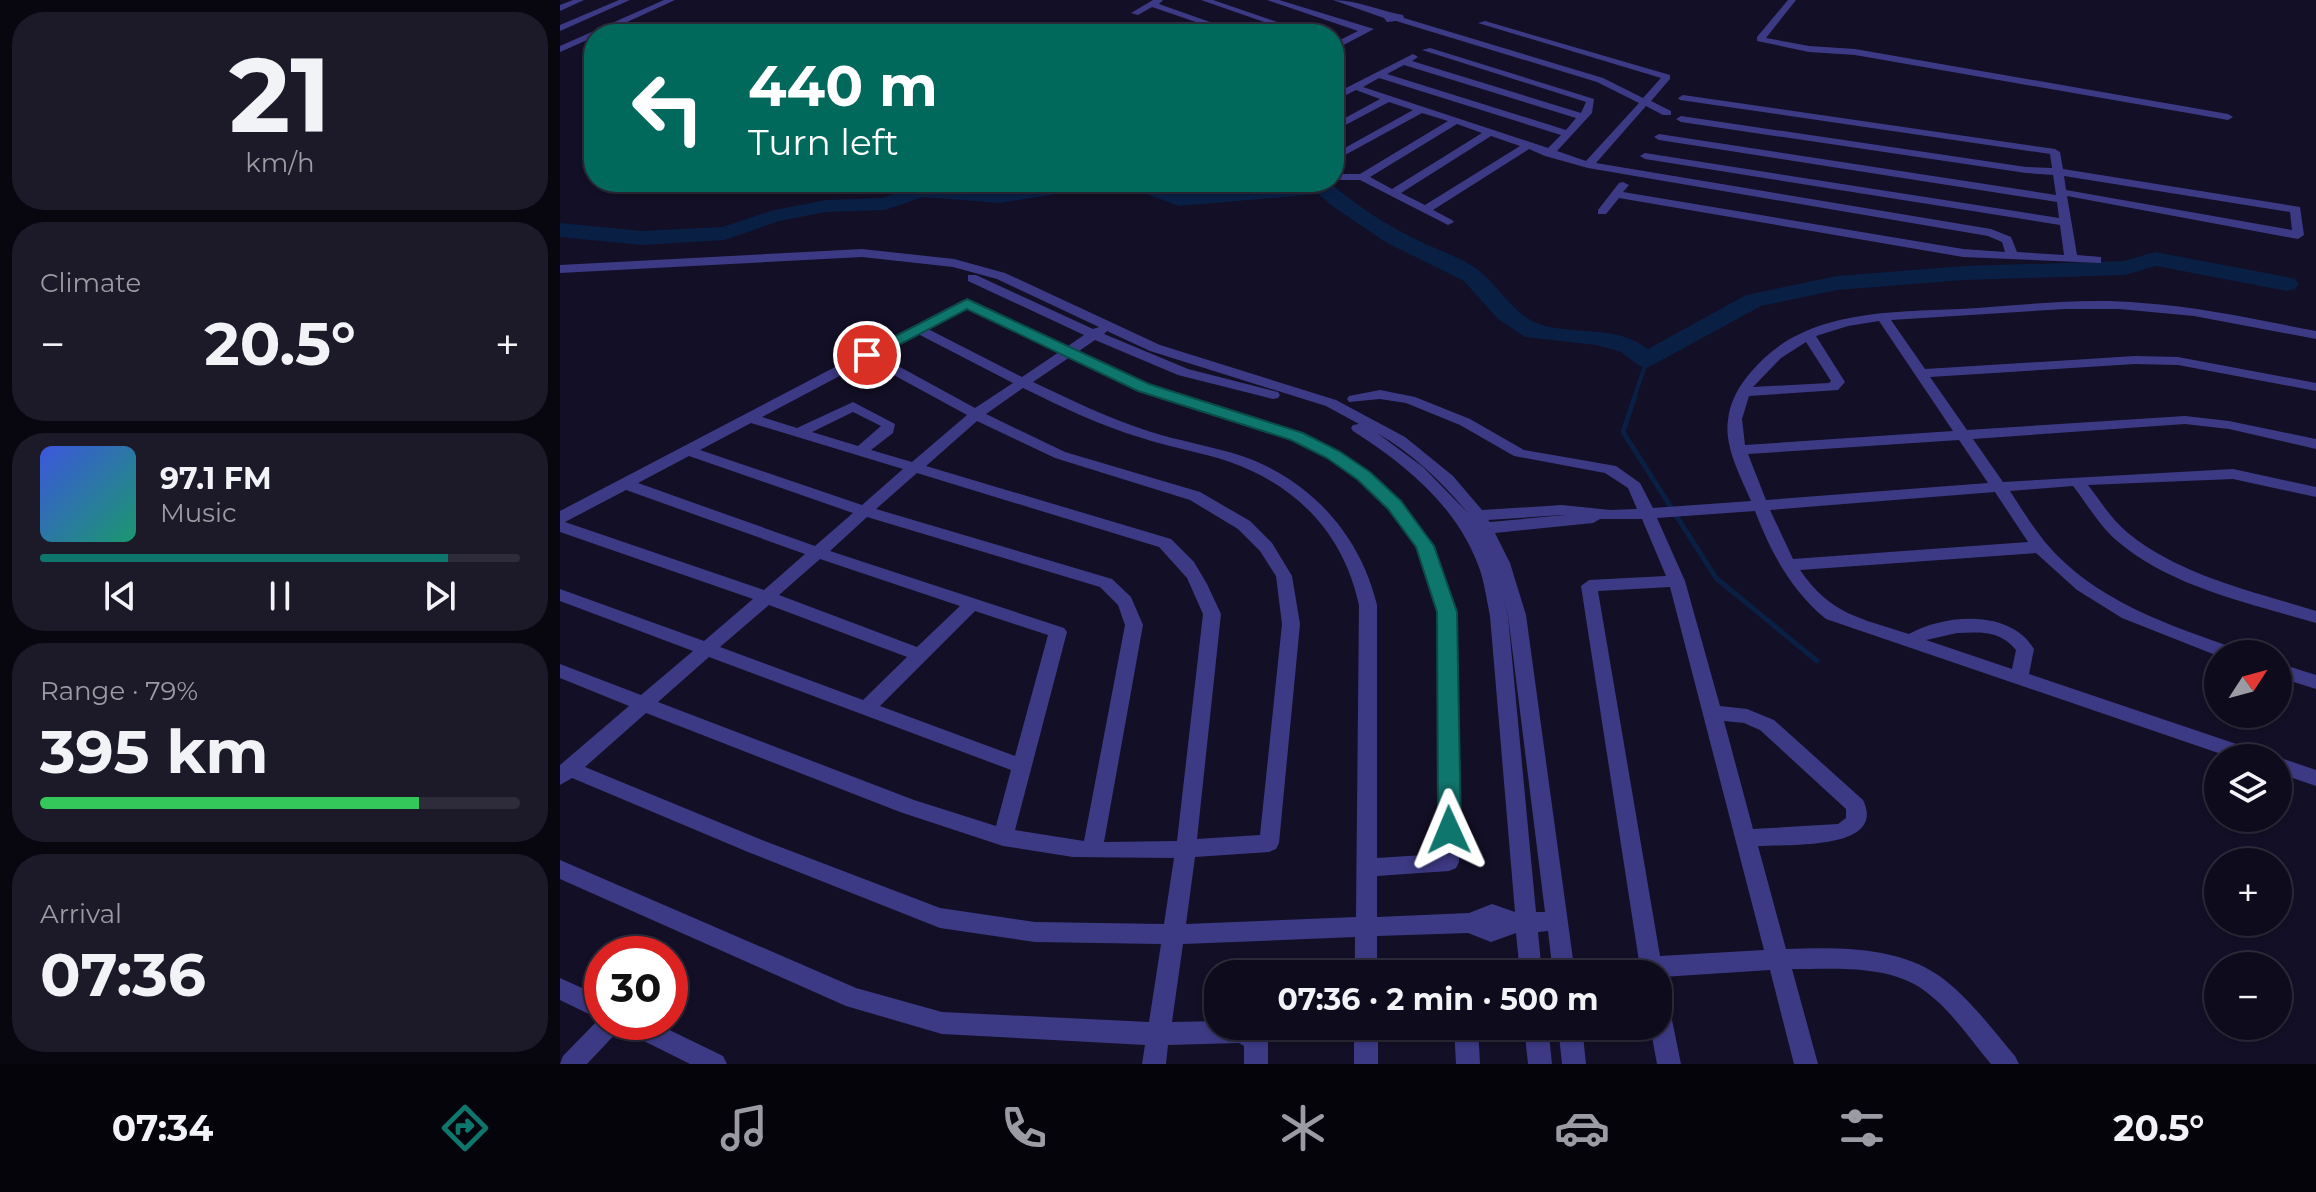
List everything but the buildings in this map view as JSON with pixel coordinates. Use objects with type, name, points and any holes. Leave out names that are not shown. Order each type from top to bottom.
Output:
[{"type":"street","points":[[560,8],[580,0]]},
{"type":"street","points":[[560,28],[626,0]]},
{"type":"street","points":[[617,24],[671,0]]},
{"type":"street","points":[[1205,0],[1278,24]]},
{"type":"street","points":[[1271,0],[1366,31]]},
{"type":"street","points":[[1337,0],[1600,80],[1674,116],[2010,168],[2076,173],[2296,209],[2298,235],[2061,196],[1659,137]]},
{"type":"street","points":[[1792,0],[1760,39],[1809,49],[1855,52],[2228,117]]},
{"type":"street","points":[[1135,13],[1156,2],[1214,24]]},
{"type":"street","points":[[1344,93],[1497,16]]},
{"type":"street","points":[[1344,41],[1392,18]]},
{"type":"street","points":[[1482,23],[1667,77],[1588,165]]},
{"type":"street","points":[[560,49],[584,38]]},
{"type":"street","points":[[1427,50],[1591,101],[1583,117],[1549,154]]},
{"type":"street","points":[[1404,62],[1583,117]]},
{"type":"street","points":[[1379,75],[1569,134]]},
{"type":"street","points":[[1355,87],[1385,100],[1588,165],[1631,175],[1991,233],[2007,240],[2012,256]]},
{"type":"street","points":[[1602,212],[1659,137],[1685,96],[2055,152],[2071,258]]},
{"type":"street","points":[[1344,123],[1385,100]]},
{"type":"street","points":[[1344,152],[1419,110]]},
{"type":"street","points":[[1362,177],[1454,122]]},
{"type":"street","points":[[1393,193],[1489,133]]},
{"type":"street","points":[[1425,210],[1526,146]]},
{"type":"street","points":[[1645,156],[2064,222]]},
{"type":"street","points":[[1344,177],[1362,177],[1448,222]]},
{"type":"street","points":[[1616,194],[1963,253],[2097,260]]},
{"type":"street","points":[[560,269],[862,253],[954,263],[1001,276],[1100,331],[1183,372],[1290,399],[1355,425],[1386,445],[1473,522],[1502,563],[1517,615],[1562,960]]},
{"type":"street","points":[[560,277],[858,261],[900,264],[942,270],[989,284],[1100,331]]},
{"type":"street","points":[[560,518],[967,303],[1066,353],[1144,387],[1297,436],[1364,476],[1395,505],[1425,546],[1447,612],[1449,862],[1367,868]]},
{"type":"street","points":[[2215,744],[1832,615],[1805,592],[1790,565],[1739,450],[1735,419],[1746,392],[1770,360],[1809,335],[1845,322],[2119,305],[2233,318],[2316,335]]},
{"type":"street","points":[[1883,318],[2002,487],[2040,547],[2066,574],[2130,616],[2204,644]]},
{"type":"street","points":[[918,329],[1021,383],[1137,432],[1240,460],[1289,484],[1324,517],[1353,554],[1365,583],[1368,605],[1366,960]]},
{"type":"street","points":[[1100,331],[976,414],[565,773],[940,918],[1035,932],[1173,934],[1469,923],[1491,932],[1521,923],[1558,921]]},
{"type":"street","points":[[1746,392],[1833,387],[1838,382],[1809,335]]},
{"type":"street","points":[[560,671],[930,814],[1003,837],[1048,846],[1093,848],[1186,848],[1269,843],[1291,624],[1284,576],[1266,547],[1244,525],[1195,496],[1060,455],[867,355]]},
{"type":"street","points":[[1922,373],[2135,360],[2178,361],[2316,387]]},
{"type":"street","points":[[1354,399],[1366,393],[1400,397],[1464,421],[1517,452],[1544,460],[1607,467],[1627,476],[1648,514],[1677,581],[1806,1064]]},
{"type":"street","points":[[798,433],[853,406],[888,424],[888,430],[859,452]]},
{"type":"street","points":[[750,418],[1165,543],[1184,558],[1199,580],[1212,614],[1186,848],[1154,1064]]},
{"type":"street","points":[[1739,450],[2185,420],[2229,425],[2316,444]]},
{"type":"street","points":[[688,451],[864,511],[1106,583],[1130,604],[1134,625],[1093,848]]},
{"type":"street","points":[[1473,522],[1648,514],[2077,481],[2233,474],[2316,492]]},
{"type":"street","points":[[2077,481],[2123,536],[2152,557],[2204,580],[2316,617]]},
{"type":"street","points":[[625,484],[816,552],[1058,632],[1003,837]]},
{"type":"street","points":[[1473,522],[1499,616],[1521,923],[1528,960]]},
{"type":"street","points":[[560,526],[766,597],[921,655]]},
{"type":"street","points":[[1790,565],[2040,547]]},
{"type":"street","points":[[1650,960],[1589,586],[1677,581]]},
{"type":"street","points":[[560,595],[1021,766]]},
{"type":"street","points":[[867,707],[972,604]]},
{"type":"street","points":[[1910,642],[1918,634],[1930,631],[1989,625],[2005,630],[2016,636],[2025,649],[2019,678]]},
{"type":"street","points":[[2292,674],[2316,682]]},
{"type":"street","points":[[1712,712],[1747,716],[1767,725],[1856,806],[1856,822],[1842,832],[1745,838]]},
{"type":"street","points":[[2292,770],[2316,778]]},
{"type":"street","points":[[560,869],[868,1002],[942,1023],[1159,1034],[1239,1032],[1256,1039],[1256,1064]]},
{"type":"street","points":[[1672,969],[1853,959],[1892,964],[1922,977],[2007,1064]]},
{"type":"street","points":[[560,989],[584,1000]]},
{"type":"street","points":[[571,1064],[594,1040]]},
{"type":"street","points":[[658,1040],[688,1058],[715,1064]]},
{"type":"street","points":[[1366,1040],[1366,1064]]},
{"type":"street","points":[[1467,1040],[1468,1064]]},
{"type":"street","points":[[1537,1040],[1540,1064]]},
{"type":"street","points":[[1571,1040],[1574,1064]]},
{"type":"street","points":[[1665,1040],[1669,1064]]},
{"type":"waterway","points":[[560,230],[642,238],[725,233],[774,216],[826,206],[885,204],[918,192]]},
{"type":"waterway","points":[[934,192],[1000,197],[1031,192]]},
{"type":"waterway","points":[[1159,192],[1179,200],[1268,192]]},
{"type":"waterway","points":[[1329,192],[1395,238],[1472,276],[1507,314],[1534,332],[1597,338],[1630,347],[1647,360],[1754,300],[1837,283],[1964,273],[2125,268],[2155,259],[2287,284]]},
{"type":"waterway","points":[[1634,398],[1647,360]]},
{"type":"waterway","points":[[1635,396],[1623,432],[1716,578],[1817,661]]},
{"type":"route","points":[[867,355],[967,303],[1066,353],[1144,387],[1297,436],[1364,476],[1395,505],[1425,546],[1447,612],[1449,830]]}]
